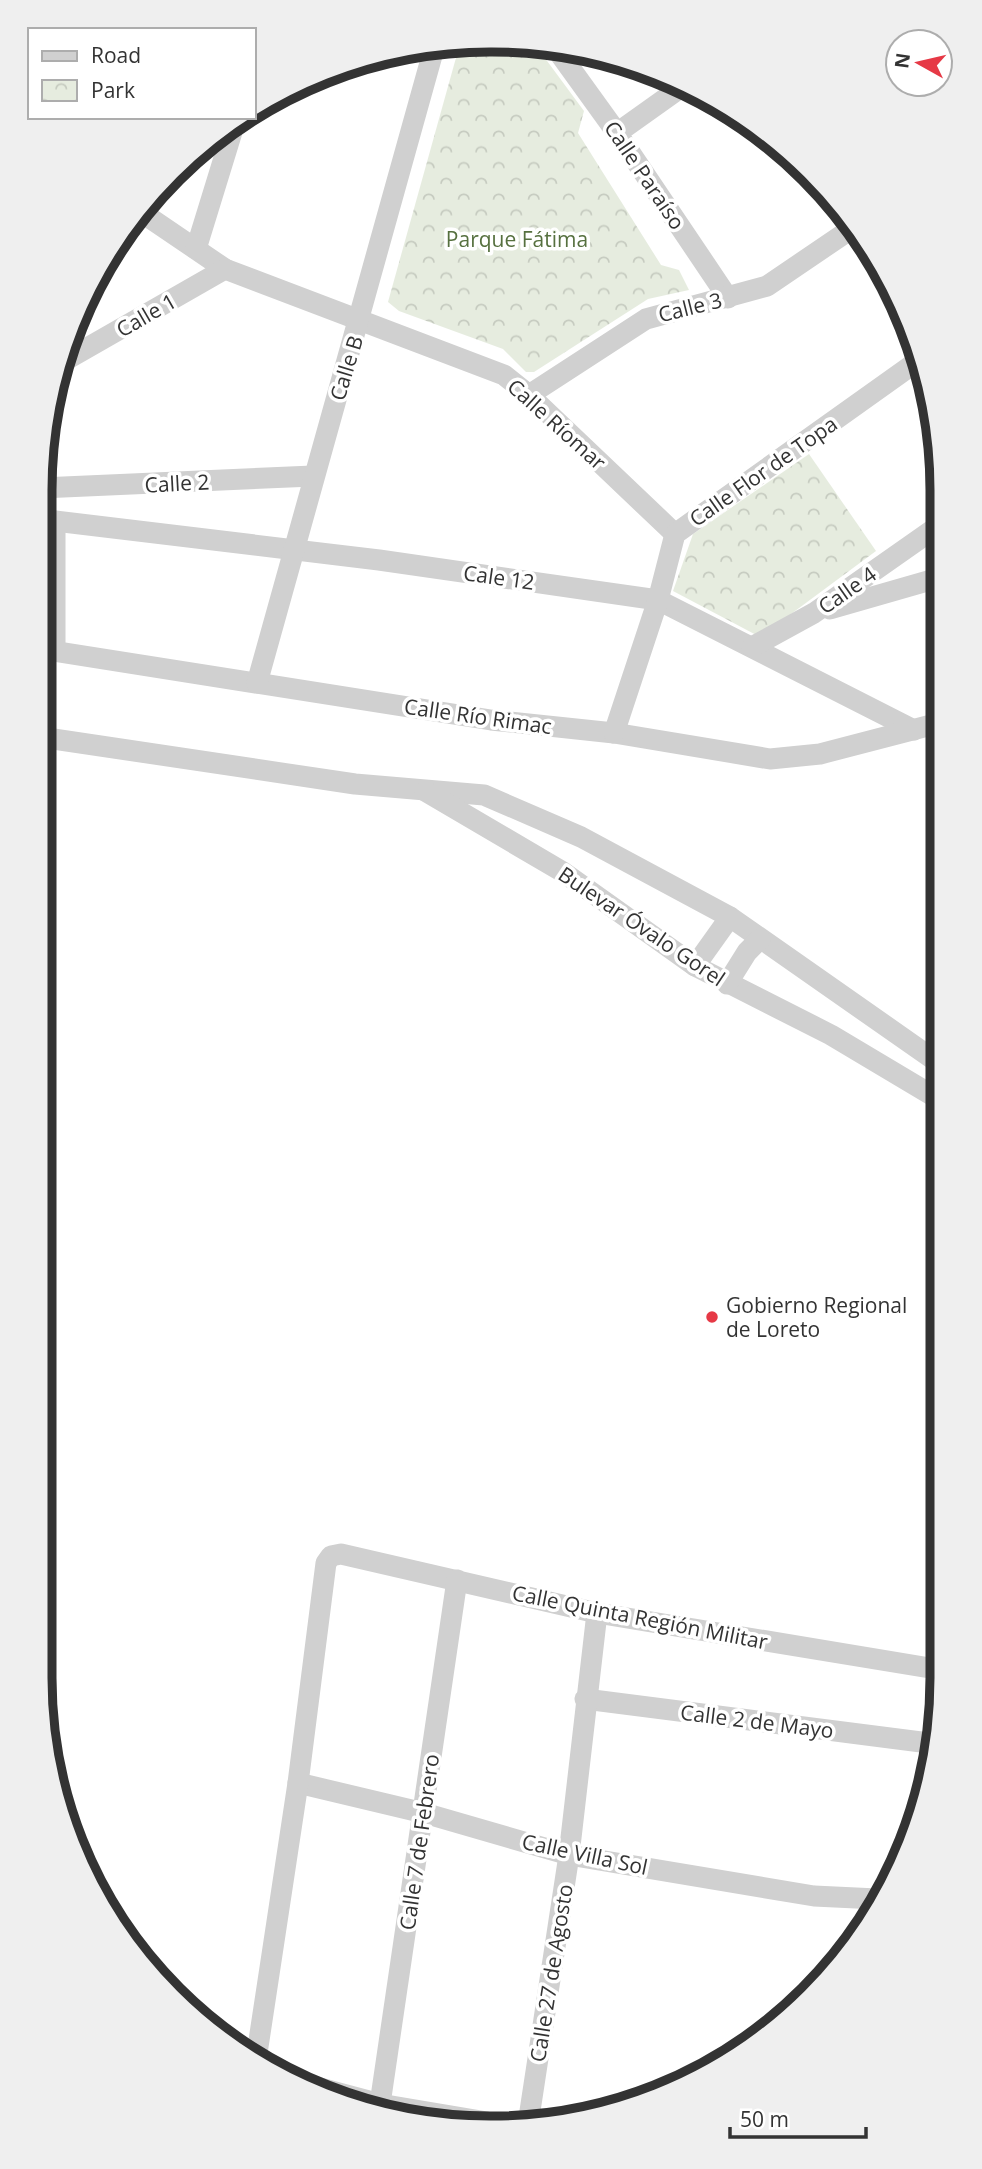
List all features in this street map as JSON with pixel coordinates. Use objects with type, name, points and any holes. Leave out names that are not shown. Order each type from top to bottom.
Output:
[{"type":"street","name":"Calle B","points":[[257,683],[432,56]]},
{"type":"street","name":"Calle Paraíso","points":[[563,59],[728,298]]},
{"type":"street","points":[[617,133],[674,93]]},
{"type":"street","points":[[196,249],[230,139]]},
{"type":"street","name":"Calle Ríomar","points":[[149,217],[225,270],[359,323],[504,375],[529,395],[675,534]]},
{"type":"street","name":"Calle 3","points":[[529,395],[646,319],[767,286],[845,233]]},
{"type":"street","name":"Calle 1","points":[[74,355],[225,270]]},
{"type":"street","name":"Calle Flor de Topa","points":[[614,733],[658,600],[675,534],[911,366]]},
{"type":"street","name":"Calle 2","points":[[53,487],[313,476]]},
{"type":"street","points":[[53,518],[53,558]]},
{"type":"street","name":"Cale 12","points":[[55,521],[294,549],[658,600],[914,730]]},
{"type":"street","name":"Calle 4","points":[[752,647],[814,614],[930,532]]},
{"type":"street","points":[[814,614],[930,580]]},
{"type":"street","name":"Calle Río Rimac","points":[[53,651],[491,720],[614,733],[770,759],[820,754],[930,726]]},
{"type":"street","name":"Bulevar Óvalo Gorel","points":[[53,739],[355,784],[484,794],[581,837],[730,917],[930,1057]]},
{"type":"street","name":"Bulevar Óvalo Gorel","points":[[421,788],[564,872],[695,966],[831,1035],[930,1094]]},
{"type":"street","points":[[695,966],[730,917]]},
{"type":"street","points":[[727,984],[747,952],[760,939]]},
{"type":"street","name":"Calle Quinta Región Militar","points":[[298,1783],[326,1563],[331,1556],[341,1554],[597,1613],[930,1668]]},
{"type":"street","name":"Calle 7 de Febrero","points":[[380,2102],[457,1580]]},
{"type":"street","name":"Calle 27 de Agosto","points":[[529,2115],[569,1855],[597,1613]]},
{"type":"street","name":"Calle 2 de Mayo","points":[[585,1699],[925,1742]]},
{"type":"street","points":[[258,2049],[298,1783]]},
{"type":"street","name":"Calle Villa Sol","points":[[298,1783],[424,1813],[569,1855],[814,1896],[870,1899]]},
{"type":"green space","name":"Parque Fátima","points":[[462,53],[543,55],[584,111],[578,133],[661,265],[679,270],[689,290],[648,299],[534,372],[526,372],[503,349],[399,311],[388,302],[457,54]]},
{"type":"green space","points":[[809,454],[876,551],[760,637],[673,591],[693,534]]},
{"type":"place","name":"Gobierno Regional de Loreto","points":[[712,1317]]}]
